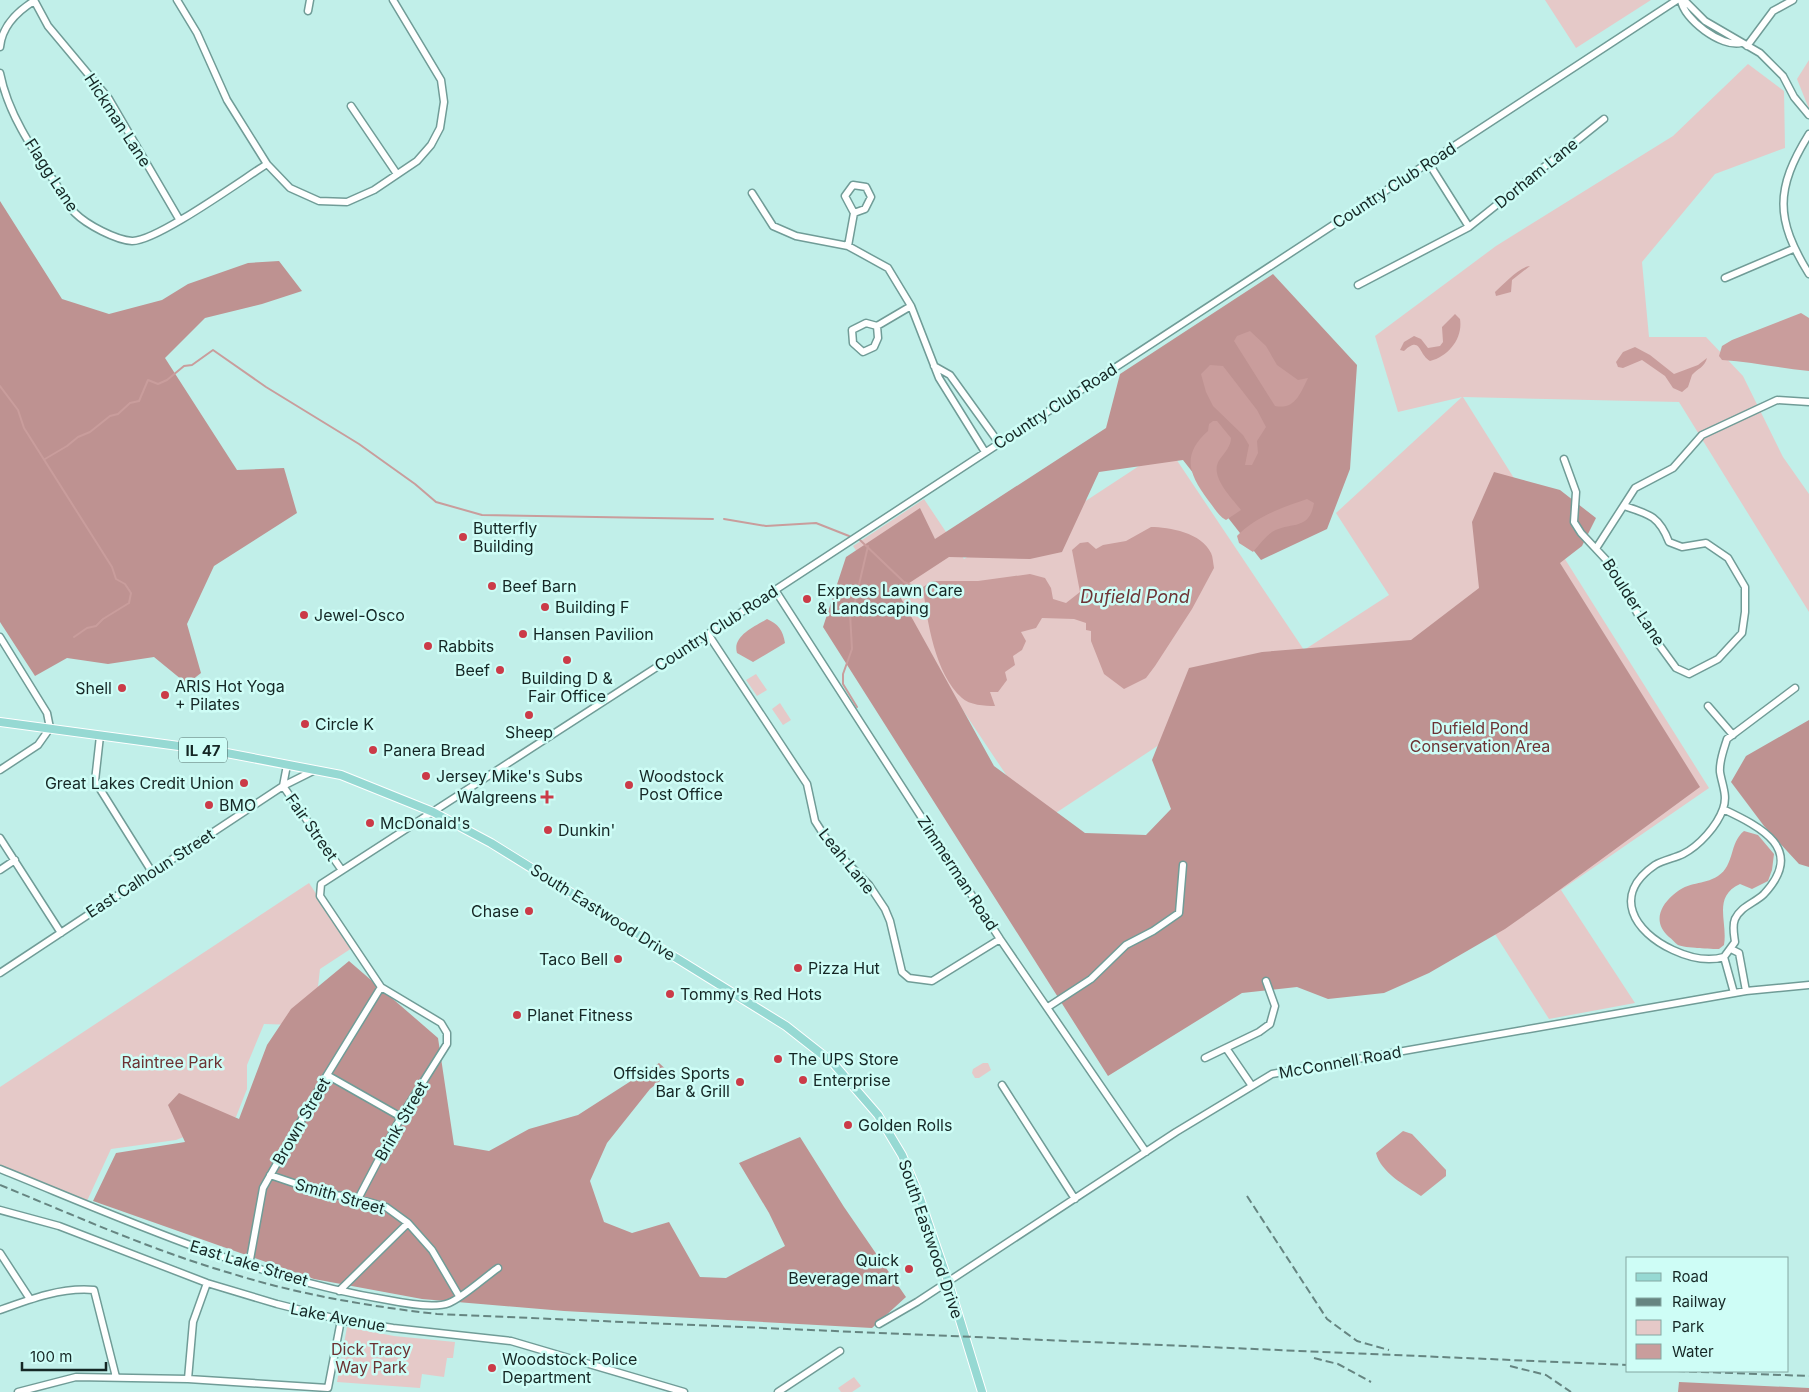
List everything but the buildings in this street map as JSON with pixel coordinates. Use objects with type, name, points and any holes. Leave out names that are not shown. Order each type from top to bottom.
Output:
[{"type":"main road","name":"South Eastwood Drive","points":[[0,722],[216,752],[341,775],[433,812],[491,842],[786,1026],[833,1063],[878,1115],[902,1155],[917,1190],[948,1281],[982,1392]]},
{"type":"street","points":[[0,47],[1,38],[17,12],[34,0]]},
{"type":"street","name":"Hickman Lane","points":[[34,0],[48,26],[109,99],[179,219]]},
{"type":"street","points":[[177,0],[197,33],[227,100],[267,164],[290,188],[319,202],[347,202],[374,190],[417,161],[431,145],[440,128],[444,102],[441,80],[392,0]]},
{"type":"street","points":[[308,11],[310,0]]},
{"type":"street","points":[[1681,0],[1701,18],[1720,31],[1760,53],[1783,76],[1794,97],[1809,115]]},
{"type":"street","points":[[1681,0],[1693,20],[1716,38],[1731,43],[1744,44]]},
{"type":"street","name":"Country Club Road","points":[[381,987],[320,896],[321,884],[341,869],[433,812],[708,634],[1428,162],[1681,0]]},
{"type":"street","points":[[1744,44],[1773,11],[1793,0]]},
{"type":"street","points":[[1716,38],[1720,31]]},
{"type":"street","name":"Flagg Lane","points":[[0,73],[4,91],[15,116],[75,213],[100,231],[133,241],[156,234],[267,164]]},
{"type":"street","points":[[351,106],[397,174]]},
{"type":"street","name":"Dorham Lane","points":[[1358,285],[1469,226],[1604,119]]},
{"type":"street","points":[[1809,134],[1785,180],[1782,213],[1793,249],[1809,274]]},
{"type":"street","points":[[1428,162],[1469,226]]},
{"type":"street","points":[[848,246],[854,213],[845,196],[852,185],[866,187],[871,197],[865,209],[854,213]]},
{"type":"street","points":[[752,193],[773,226],[796,236],[848,246],[888,268],[911,306],[939,378],[986,452]]},
{"type":"street","points":[[1725,278],[1793,249]]},
{"type":"street","points":[[878,326],[878,338],[874,347],[863,352],[853,343],[852,330],[866,323],[878,326],[911,306]]},
{"type":"street","points":[[934,366],[950,375],[999,443]]},
{"type":"street","points":[[1564,459],[1576,492],[1574,522],[1582,533],[1597,547],[1635,488],[1673,468],[1702,435],[1777,400],[1809,402]]},
{"type":"street","name":"Boulder Lane","points":[[1597,547],[1612,565],[1641,620],[1676,668],[1689,674],[1718,659],[1742,633],[1745,612],[1745,587],[1728,558],[1706,543],[1682,547],[1668,542],[1663,526],[1648,514],[1624,506]]},
{"type":"street","name":"Zimmerman Road","points":[[775,590],[1000,939],[1048,1006],[1146,1152]]},
{"type":"street","name":"Leah Lane","points":[[708,634],[807,784],[815,821],[831,846],[869,885],[885,909],[890,921],[902,972],[909,978],[932,981],[1000,939]]},
{"type":"street","points":[[0,637],[47,713],[50,728],[38,745],[0,770]]},
{"type":"street","points":[[1723,809],[1742,818],[1776,841],[1782,860],[1776,877],[1763,894],[1741,910],[1735,918],[1733,926],[1735,942],[1724,957],[1715,960],[1684,956],[1662,945],[1641,929],[1630,911],[1629,902],[1643,876],[1656,865],[1685,853],[1701,841],[1723,809],[1725,789],[1720,770],[1727,739],[1796,688]]},
{"type":"street","points":[[1708,706],[1733,735]]},
{"type":"street","points":[[100,736],[95,781],[152,872]]},
{"type":"street","points":[[283,786],[287,765]]},
{"type":"street","name":"East Calhoun Street","points":[[0,973],[283,786],[315,770]]},
{"type":"street","name":"Fair Street","points":[[283,786],[341,869]]},
{"type":"street","points":[[0,838],[61,933]]},
{"type":"street","points":[[0,870],[14,860]]},
{"type":"street","points":[[1048,1006],[1091,979],[1126,946],[1153,931],[1179,913],[1183,865]]},
{"type":"street","points":[[1731,949],[1738,953],[1746,991]]},
{"type":"street","points":[[1724,957],[1734,993]]},
{"type":"street","points":[[1205,1058],[1270,1024],[1275,1006],[1266,981]]},
{"type":"street","name":"McConnell Road","points":[[879,1324],[1146,1152],[1272,1074],[1746,991],[1809,985]]},
{"type":"street","name":"Brink Street","points":[[358,1199],[401,1116],[447,1044],[446,1033],[441,1023],[381,987]]},
{"type":"street","name":"Brown Street","points":[[249,1265],[263,1188],[327,1075],[381,987]]},
{"type":"street","points":[[1226,1048],[1252,1086]]},
{"type":"street","points":[[327,1075],[401,1116]]},
{"type":"street","points":[[1002,1085],[1075,1199]]},
{"type":"street","name":"East Lake Street","points":[[0,1169],[187,1244],[249,1265],[338,1290],[405,1303],[448,1304],[498,1268]]},
{"type":"street","name":"Smith Street","points":[[270,1175],[329,1195],[358,1199],[386,1207],[408,1223],[432,1250],[459,1296]]},
{"type":"street","name":"Lake Avenue","points":[[0,1210],[60,1226],[207,1283],[254,1298],[341,1320],[393,1328],[511,1341],[684,1392]]},
{"type":"street","points":[[338,1290],[408,1223]]},
{"type":"street","points":[[0,1253],[30,1299]]},
{"type":"street","points":[[188,1379],[193,1322],[207,1283]]},
{"type":"street","points":[[0,1310],[30,1299],[79,1288],[94,1290],[116,1377]]},
{"type":"street","points":[[18,1392],[76,1377],[188,1379],[282,1388],[328,1388],[341,1320]]},
{"type":"street","points":[[778,1392],[840,1351]]},
{"type":"green space","points":[[1545,0],[1651,0],[1576,48]]},
{"type":"green space","points":[[1809,60],[1809,109],[1797,79]]},
{"type":"green space","name":"Dufield Pond Conservation Area","points":[[1748,64],[1784,91],[1785,148],[1715,174],[1642,262],[1649,337],[1706,337],[1743,376],[1783,457],[1809,494],[1809,612],[1679,402],[1463,397],[1709,788],[1561,890],[1635,1003],[1549,1019],[1493,931],[1244,689],[1039,824],[853,546],[924,499],[964,559],[1008,532],[1017,546],[1168,447],[1304,650],[1389,595],[1336,513],[1462,397],[1398,412],[1375,336],[1496,246],[1673,136]]},
{"type":"green space","points":[[0,201],[62,299],[109,314],[162,300],[188,284],[248,263],[279,261],[302,291],[262,304],[205,318],[165,358],[237,470],[284,468],[297,513],[214,566],[187,624],[201,673],[187,684],[154,657],[108,664],[67,658],[35,676],[0,622]]},
{"type":"green space","points":[[1273,274],[1357,365],[1350,469],[1327,529],[1261,560],[1183,460],[1099,472],[1062,552],[1030,559],[949,557],[897,591],[994,766],[1085,833],[1146,835],[1171,809],[1152,760],[1189,668],[1262,652],[1411,640],[1479,588],[1472,522],[1494,472],[1560,490],[1596,518],[1582,546],[1560,563],[1700,787],[1505,929],[1429,973],[1384,993],[1328,999],[1297,987],[1242,993],[1108,1076],[823,627],[846,557],[920,508],[935,539],[1106,428],[1120,374]]},
{"type":"green space","points":[[756,674],[767,690],[757,696],[746,680]]},
{"type":"green space","points":[[780,703],[791,720],[783,725],[772,709]]},
{"type":"green space","points":[[1809,720],[1809,867],[1799,864],[1764,826],[1731,782],[1746,756]]},
{"type":"green space","name":"Raintree Park","points":[[309,883],[352,948],[320,969],[316,1004],[297,1025],[264,1024],[247,1065],[247,1089],[236,1117],[176,1140],[111,1149],[87,1201],[0,1165],[0,1087]]},
{"type":"green space","points":[[349,961],[438,1038],[454,1145],[489,1151],[529,1129],[578,1115],[659,1063],[670,1073],[650,1089],[607,1143],[590,1181],[604,1222],[632,1233],[669,1222],[700,1277],[726,1278],[785,1246],[769,1213],[739,1163],[800,1137],[844,1207],[906,1297],[872,1328],[564,1311],[422,1299],[314,1279],[93,1201],[116,1153],[185,1142],[168,1105],[179,1093],[239,1119],[267,1045],[291,1009]]},
{"type":"green space","points":[[983,1063],[988,1063],[991,1070],[979,1078],[975,1078],[972,1073],[973,1069]]},
{"type":"green space","name":"Dick Tracy Way Park","points":[[347,1327],[394,1336],[455,1342],[453,1358],[447,1358],[444,1377],[422,1374],[420,1388],[337,1382]]},
{"type":"green space","points":[[854,1377],[861,1386],[852,1392],[841,1392],[838,1388]]},
{"type":"green space","points":[[1679,1382],[1809,1388],[1809,1392],[1678,1392]]},
{"type":"water","points":[[1530,266],[1512,280],[1511,292],[1496,296],[1495,292],[1511,277]]},
{"type":"water","points":[[1801,313],[1809,318],[1809,371],[1722,360],[1719,356],[1722,346],[1732,340]]},
{"type":"water","points":[[1455,314],[1460,319],[1457,339],[1449,351],[1437,359],[1430,361],[1417,345],[1404,351],[1400,350],[1404,342],[1414,336],[1421,339],[1428,348],[1440,346],[1443,342],[1442,327]]},
{"type":"water","points":[[1250,331],[1266,346],[1277,365],[1298,380],[1308,378],[1296,400],[1287,406],[1275,406],[1234,341],[1237,336]]},
{"type":"water","points":[[1635,347],[1650,355],[1674,374],[1698,365],[1707,358],[1703,366],[1692,375],[1688,387],[1682,392],[1673,388],[1665,376],[1642,360],[1623,368],[1618,367],[1616,362],[1623,352]]},
{"type":"water","points":[[1210,365],[1223,366],[1257,410],[1266,427],[1257,441],[1258,453],[1252,465],[1245,465],[1249,445],[1243,435],[1213,406],[1206,392],[1201,374]]},
{"type":"water","points":[[1217,421],[1231,438],[1229,446],[1217,465],[1217,472],[1222,486],[1241,510],[1226,520],[1218,514],[1201,491],[1191,465],[1194,448],[1208,431],[1209,424]]},
{"type":"water","points":[[1307,499],[1314,503],[1308,518],[1303,522],[1272,532],[1253,552],[1239,543],[1237,536],[1253,523],[1279,509]]},
{"type":"water","name":"Dufield Pond","points":[[1151,527],[1184,532],[1200,540],[1211,553],[1214,568],[1192,609],[1146,678],[1124,689],[1104,674],[1091,641],[1091,631],[1086,630],[1086,623],[1074,619],[1042,618],[1036,628],[1021,632],[1026,641],[1022,650],[1013,656],[1015,665],[1005,672],[1007,680],[998,692],[990,692],[995,706],[973,704],[962,698],[953,688],[945,675],[934,646],[923,587],[933,581],[978,581],[1030,574],[1045,578],[1051,588],[1053,599],[1066,603],[1080,592],[1072,550],[1080,543],[1088,542],[1096,549],[1103,545],[1126,541]]},
{"type":"water","points":[[767,619],[779,628],[785,643],[753,662],[737,653],[736,647],[741,637]]},
{"type":"water","points":[[1744,831],[1758,835],[1774,854],[1772,870],[1768,881],[1752,889],[1740,884],[1731,889],[1726,896],[1723,910],[1724,945],[1719,949],[1692,948],[1678,945],[1661,927],[1660,916],[1664,905],[1679,890],[1718,876],[1727,866],[1736,842]]},
{"type":"water","points":[[1403,1131],[1412,1134],[1446,1170],[1446,1176],[1421,1196],[1388,1172],[1383,1167],[1376,1153]]},
{"type":"waterway","points":[[45,459],[78,437],[90,432],[110,416],[118,414],[130,403],[139,401],[148,380],[158,384],[167,380],[184,366],[192,365],[213,350],[266,387],[359,444],[415,484],[436,502],[482,515],[713,519]]},
{"type":"waterway","points":[[0,386],[18,410],[24,428],[112,567],[116,579],[125,584],[131,593],[129,603],[103,619],[96,626],[87,628],[74,637]]},
{"type":"waterway","points":[[724,519],[766,526],[816,523],[849,536]]},
{"type":"waterway","points":[[860,540],[904,582],[925,591]]},
{"type":"waterway","points":[[857,707],[843,684],[843,674],[852,649],[850,613],[854,606],[868,546]]},
{"type":"railway","points":[[0,1185],[143,1243],[201,1264],[255,1280],[332,1298],[437,1314],[1626,1365]]},
{"type":"railway","points":[[1247,1196],[1327,1319],[1357,1341],[1389,1350]]},
{"type":"railway","points":[[1314,1358],[1338,1364],[1371,1382]]},
{"type":"railway","points":[[1510,1366],[1546,1375],[1571,1392]]},
{"type":"railway","points":[[1703,1372],[1809,1376]]},
{"type":"place","name":"Butterfly Building","points":[[463,537]]},
{"type":"place","name":"Beef Barn","points":[[492,586]]},
{"type":"place","name":"Express Lawn Care & Landscaping","points":[[807,599]]},
{"type":"place","name":"Building F","points":[[545,607]]},
{"type":"place","name":"Jewel-Osco","points":[[304,615]]},
{"type":"place","name":"Hansen Pavilion","points":[[523,634]]},
{"type":"place","name":"Rabbits","points":[[428,646]]},
{"type":"place","name":"Building D & Fair Office","points":[[567,660]]},
{"type":"place","name":"Beef","points":[[500,670]]},
{"type":"place","name":"Shell","points":[[122,688]]},
{"type":"place","name":"ARIS Hot Yoga + Pilates","points":[[165,695]]},
{"type":"place","name":"Sheep","points":[[529,715]]},
{"type":"place","name":"Circle K","points":[[305,724]]},
{"type":"place","name":"Panera Bread","points":[[373,750]]},
{"type":"place","name":"Jersey Mike's Subs","points":[[426,776]]},
{"type":"place","name":"Great Lakes Credit Union","points":[[244,783]]},
{"type":"place","name":"Woodstock Post Office","points":[[629,785]]},
{"type":"place","name":"Walgreens","points":[[547,797]]},
{"type":"place","name":"BMO","points":[[209,805]]},
{"type":"place","name":"McDonald's","points":[[370,823]]},
{"type":"place","name":"Dunkin'","points":[[548,830]]},
{"type":"place","name":"Chase","points":[[529,911]]},
{"type":"place","name":"Taco Bell","points":[[618,959]]},
{"type":"place","name":"Pizza Hut","points":[[798,968]]},
{"type":"place","name":"Tommy's Red Hots","points":[[670,994]]},
{"type":"place","name":"Planet Fitness","points":[[517,1015]]},
{"type":"place","name":"The UPS Store","points":[[778,1059]]},
{"type":"place","name":"Enterprise","points":[[803,1080]]},
{"type":"place","name":"Offsides Sports Bar & Grill","points":[[740,1082]]},
{"type":"place","name":"Golden Rolls","points":[[848,1125]]},
{"type":"place","name":"Quick Beverage mart","points":[[909,1269]]},
{"type":"place","name":"Woodstock Police Department","points":[[492,1368]]}]
